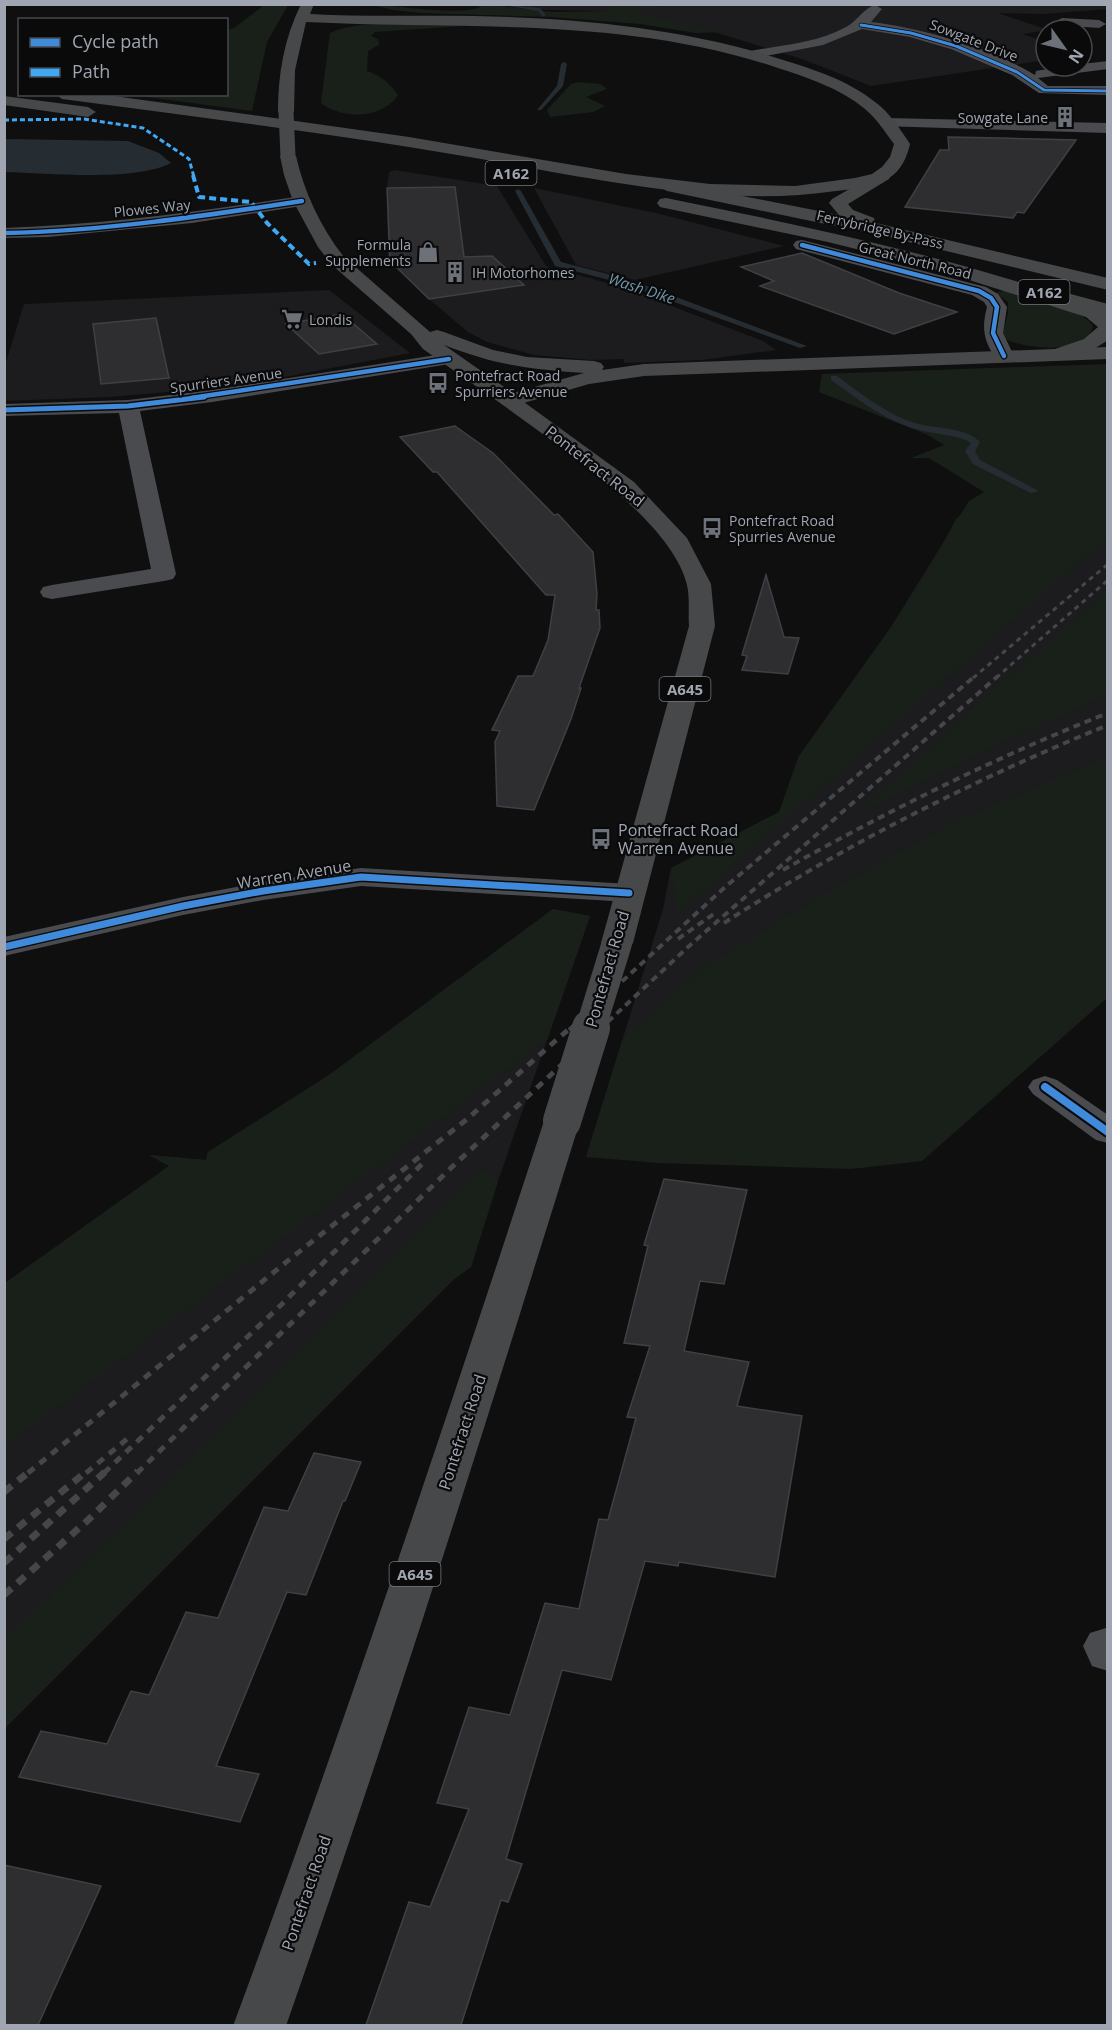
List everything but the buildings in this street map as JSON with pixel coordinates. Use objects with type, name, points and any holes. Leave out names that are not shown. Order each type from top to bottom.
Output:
[{"type":"main road","points":[[353,7],[382,15]]},
{"type":"main road","name":"A162","points":[[302,16],[382,15],[439,20]]},
{"type":"main road","name":"A162","points":[[302,16],[342,20],[560,24],[627,31],[711,44],[802,71],[868,103],[887,123],[902,144],[898,157],[883,175],[838,203],[848,214],[904,234]]},
{"type":"main road","name":"Pontefract Road","points":[[259,2025],[315,1871],[461,1437],[562,1121],[617,943],[628,893],[702,626],[699,584],[679,543],[626,487],[430,345],[418,330],[338,261],[327,247],[305,207],[292,175],[288,156],[285,89],[291,44],[302,16]]},
{"type":"main road","name":"A162","points":[[77,96],[412,142],[650,194],[980,275],[1107,310]]},
{"type":"main road","name":"A162","points":[[4,100],[396,155],[650,194],[732,190],[797,191],[883,175]]},
{"type":"main road","name":"Ferrybridge By-Pass","points":[[650,194],[790,209],[904,234],[1107,284]]},
{"type":"main road","points":[[980,275],[1093,313],[1107,326],[1094,342],[1055,355]]},
{"type":"main road","name":"A645","points":[[418,330],[488,355],[527,363],[644,370]]},
{"type":"main road","points":[[1055,355],[1107,353]]},
{"type":"main road","name":"A645","points":[[510,401],[587,378],[644,370],[1055,355]]},
{"type":"main road","name":"A645","points":[[483,383],[542,370],[571,367]]},
{"type":"street","points":[[750,55],[803,46],[861,25],[877,4]]},
{"type":"street","name":"Sowgate Drive","points":[[861,25],[915,32],[1029,75],[1044,90]]},
{"type":"street","points":[[770,61],[792,54],[803,46]]},
{"type":"street","points":[[986,58],[1009,54]]},
{"type":"street","points":[[1029,75],[1107,65]]},
{"type":"street","points":[[1034,114],[1026,92],[1044,90],[1107,92]]},
{"type":"street","points":[[887,123],[1034,114],[1107,128]]},
{"type":"street","name":"Plowes Way","points":[[4,233],[48,232],[305,207]]},
{"type":"street","name":"Great North Road","points":[[802,245],[979,291],[991,298],[997,307],[991,325],[993,341],[1004,356]]},
{"type":"street","name":"Spurriers Avenue","points":[[4,411],[128,406],[212,396],[449,359]]},
{"type":"street","points":[[52,592],[164,574],[128,406]]},
{"type":"street","name":"Warren Avenue","points":[[4,947],[195,904],[263,891],[361,877],[628,893]]},
{"type":"street","points":[[1045,1087],[1107,1132]]},
{"type":"shaded area","points":[[483,4],[553,12],[608,11],[611,5],[659,5],[654,9],[638,11],[637,14],[722,32],[696,33],[640,24],[551,17],[421,13],[372,5],[449,11],[477,8]]},
{"type":"shaded area","points":[[1107,4],[1108,9],[1045,14],[998,13],[1034,25],[1034,32],[1022,34],[1034,38],[1034,62],[871,86],[802,59],[714,32],[629,16],[610,7],[609,11],[543,10],[505,5]]},
{"type":"shaded area","points":[[264,5],[288,5],[267,42],[252,111],[140,96],[228,96],[228,30],[234,28]]},
{"type":"shaded area","points":[[452,24],[462,26],[375,32],[371,36],[378,39],[379,45],[368,51],[367,71],[385,80],[398,95],[382,109],[372,113],[351,114],[330,109],[321,103],[330,33],[358,25]]},
{"type":"shaded area","points":[[578,82],[600,84],[607,89],[586,97],[605,106],[593,112],[550,117],[547,110],[571,84]]},
{"type":"shaded area","points":[[5,139],[128,141],[159,153],[171,163],[135,173],[67,175],[5,172]]},
{"type":"shaded area","points":[[395,170],[497,186],[546,266],[622,287],[763,341],[776,350],[702,360],[624,363],[624,359],[592,360],[534,355],[487,342],[468,332],[429,299],[388,259],[387,188],[389,172]]},
{"type":"shaded area","points":[[534,188],[656,213],[784,246],[635,280],[576,265]]},
{"type":"shaded area","points":[[329,290],[410,353],[264,381],[203,389],[109,397],[5,401],[5,365],[24,304]]},
{"type":"shaded area","points":[[1006,290],[1065,307],[1076,312],[1093,326],[1088,336],[1067,346],[1037,347],[1010,341],[1001,337],[1008,314],[1008,302],[996,293]]},
{"type":"shaded area","points":[[1107,364],[1107,538],[678,913],[671,868],[779,812],[799,756],[889,630],[933,563],[956,519],[969,501],[984,492],[929,458],[911,458],[944,445],[928,435],[819,392],[822,374]]},
{"type":"shaded area","points":[[1107,430],[1107,817],[586,1157],[663,909],[671,868],[779,812],[799,756],[889,630],[969,501]]},
{"type":"shaded area","points":[[1107,590],[1107,695],[1004,741],[855,814]]},
{"type":"shaded area","points":[[1107,758],[1107,998],[922,1161],[851,1169],[659,1163],[586,1157],[622,1041],[704,967],[811,902],[955,821]]},
{"type":"shaded area","points":[[553,909],[590,916],[498,1181],[471,1267],[453,1280],[5,1728],[5,1283],[169,1166],[149,1155],[206,1160],[208,1152],[329,1075]]},
{"type":"shaded area","points":[[553,909],[590,916],[548,1038],[5,1446],[5,1283],[169,1166],[149,1155],[206,1160],[208,1152],[329,1075]]},
{"type":"shaded area","points":[[482,1170],[498,1181],[471,1267],[453,1280],[5,1728],[5,1639]]},
{"type":"waterway","name":"Wash Dike","points":[[498,4],[540,10],[543,15]]},
{"type":"waterway","name":"Wash Dike","points":[[539,109],[560,86],[564,64]]},
{"type":"waterway","name":"Wash Dike","points":[[518,191],[558,264],[628,282],[803,346]]},
{"type":"waterway","name":"Wash Dike","points":[[834,378],[872,405],[903,422],[969,438],[976,442],[970,451],[976,462],[1034,491]]},
{"type":"railway","points":[[973,678],[1108,564]]},
{"type":"railway","points":[[996,678],[1108,580]]},
{"type":"railway","points":[[569,1030],[724,888],[975,676]]},
{"type":"railway","points":[[599,1030],[688,947],[998,676]]},
{"type":"railway","points":[[783,870],[943,786],[1108,713]]},
{"type":"railway","points":[[724,923],[816,867],[912,815],[1009,768],[1108,725]]},
{"type":"railway","points":[[678,939],[715,913]]},
{"type":"railway","points":[[28,1473],[290,1259],[466,1120],[570,1028]]},
{"type":"railway","points":[[137,1473],[453,1166],[601,1028]]},
{"type":"railway","points":[[104,1473],[281,1305],[424,1162]]},
{"type":"railway","points":[[86,1473],[127,1439]]},
{"type":"railway","points":[[4,1492],[30,1471]]},
{"type":"railway","points":[[4,1539],[87,1471]]},
{"type":"railway","points":[[4,1563],[106,1471]]},
{"type":"railway","points":[[4,1595],[87,1521],[138,1471]]},
{"type":"marked path","points":[[4,120],[84,119],[143,128],[189,159],[199,197],[251,202],[267,223],[309,264],[316,263]]},
{"type":"cycle path","points":[[861,25],[911,33],[956,46],[1003,65],[1044,90],[1108,91]]},
{"type":"cycle path","points":[[4,233],[48,232],[192,218],[302,201]]},
{"type":"cycle path","points":[[802,245],[979,291],[991,298],[997,307],[993,321],[993,333],[996,344],[1004,356]]},
{"type":"cycle path","points":[[4,410],[128,406],[212,396],[449,359]]},
{"type":"cycle path","points":[[4,947],[183,906],[263,891],[361,877],[629,893]]},
{"type":"cycle path","points":[[1045,1087],[1108,1132]]},
{"type":"place","name":"Sowgate Lane","points":[[1065,117]]},
{"type":"place","name":"Formula Supplements","points":[[428,252]]},
{"type":"place","name":"IH Motorhomes","points":[[455,272]]},
{"type":"place","name":"Londis","points":[[292,319]]},
{"type":"place","name":"Pontefract Road Spurriers Avenue","points":[[438,383]]},
{"type":"place","name":"Pontefract Road Spurries Avenue","points":[[712,528]]},
{"type":"place","name":"Pontefract Road Warren Avenue","points":[[601,839]]}]
